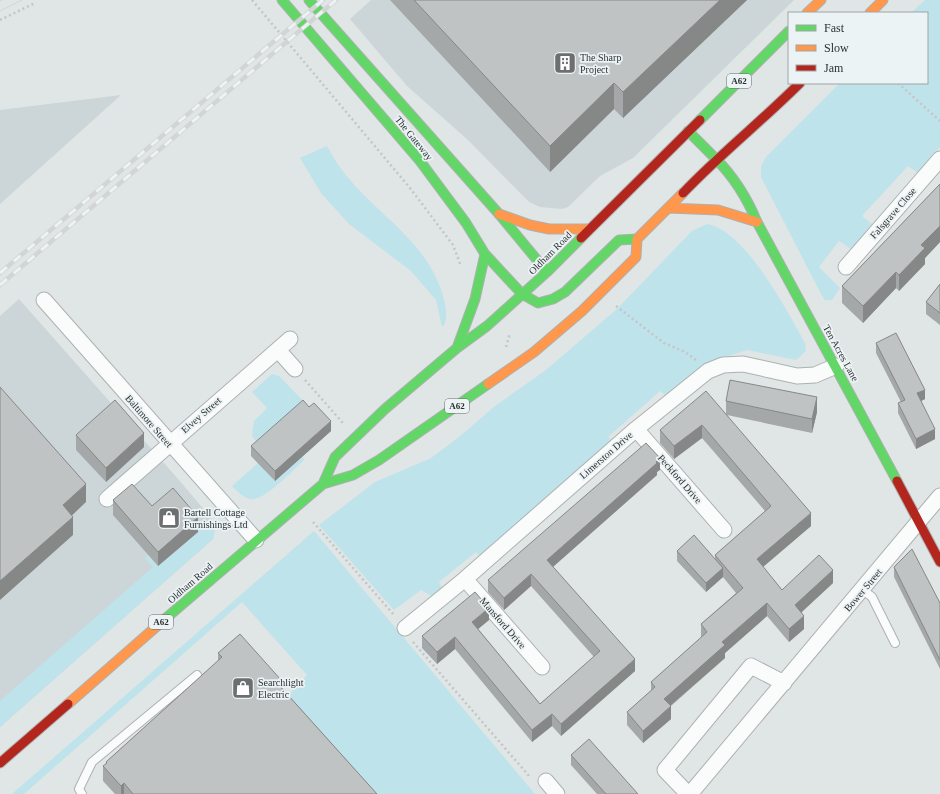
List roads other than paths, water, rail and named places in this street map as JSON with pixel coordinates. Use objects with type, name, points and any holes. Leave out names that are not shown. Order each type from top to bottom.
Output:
[{"type":"main road","name":"The Gateway","points":[[282,0],[420,161],[466,223],[485,254],[522,294]]},
{"type":"main road","name":"The Gateway","points":[[309,0],[499,214],[549,274]]},
{"type":"main road","points":[[808,12],[821,0]]},
{"type":"main road","points":[[871,12],[883,0]]},
{"type":"main road","name":"Oldham Road","points":[[323,484],[335,457],[385,409],[457,348],[487,326],[522,294],[549,274],[588,229],[788,31]]},
{"type":"main road","points":[[522,294],[538,303],[567,295],[619,240],[637,239],[716,159],[765,118],[799,84]]},
{"type":"main road","name":"Ten Acres Lane","points":[[688,131],[733,175],[748,202],[756,222],[836,366],[940,562]]},
{"type":"main road","points":[[668,208],[718,210],[756,222]]},
{"type":"main road","points":[[499,214],[549,229],[588,229]]},
{"type":"main road","name":"Oldham Road","points":[[0,763],[256,540],[323,484],[353,475],[379,460],[534,352],[582,311],[636,256],[637,239]]},
{"type":"main road","points":[[457,348],[475,299],[485,254]]},
{"type":"main road","points":[[567,295],[582,311]]},
{"type":"street","name":"Falsgrave Close","points":[[846,267],[940,159]]},
{"type":"street","name":"Baltimore Street","points":[[44,300],[169,444],[256,540]]},
{"type":"street","name":"Elvey Street","points":[[107,498],[290,339]]},
{"type":"street","points":[[278,350],[296,369]]},
{"type":"street","name":"Limerston Drive","points":[[405,628],[465,579],[636,429],[708,371],[723,365],[744,364],[803,375],[814,375],[836,366]]},
{"type":"street","name":"Peckford Drive","points":[[636,429],[724,530]]},
{"type":"street","name":"Bower Street","points":[[784,683],[751,666],[664,770],[689,794],[784,683],[863,590],[940,496]]},
{"type":"street","name":"Mansford Drive","points":[[465,579],[542,667]]},
{"type":"street","points":[[546,781],[557,794]]},
{"type":"lane","points":[[863,590],[872,598],[895,642]]},
{"type":"lane","points":[[82,794],[79,789],[92,762],[197,675]]},
{"type":"tram line","points":[[0,11],[22,0]]},
{"type":"railway","points":[[0,273],[323,0]]},
{"type":"railway","points":[[0,285],[336,0]]},
{"type":"place","name":"The Sharp Project","points":[[565,63]]},
{"type":"place","name":"Bartell Cottage Furnishings Ltd","points":[[169,518]]},
{"type":"place","name":"Searchlight Electric","points":[[243,688]]}]
